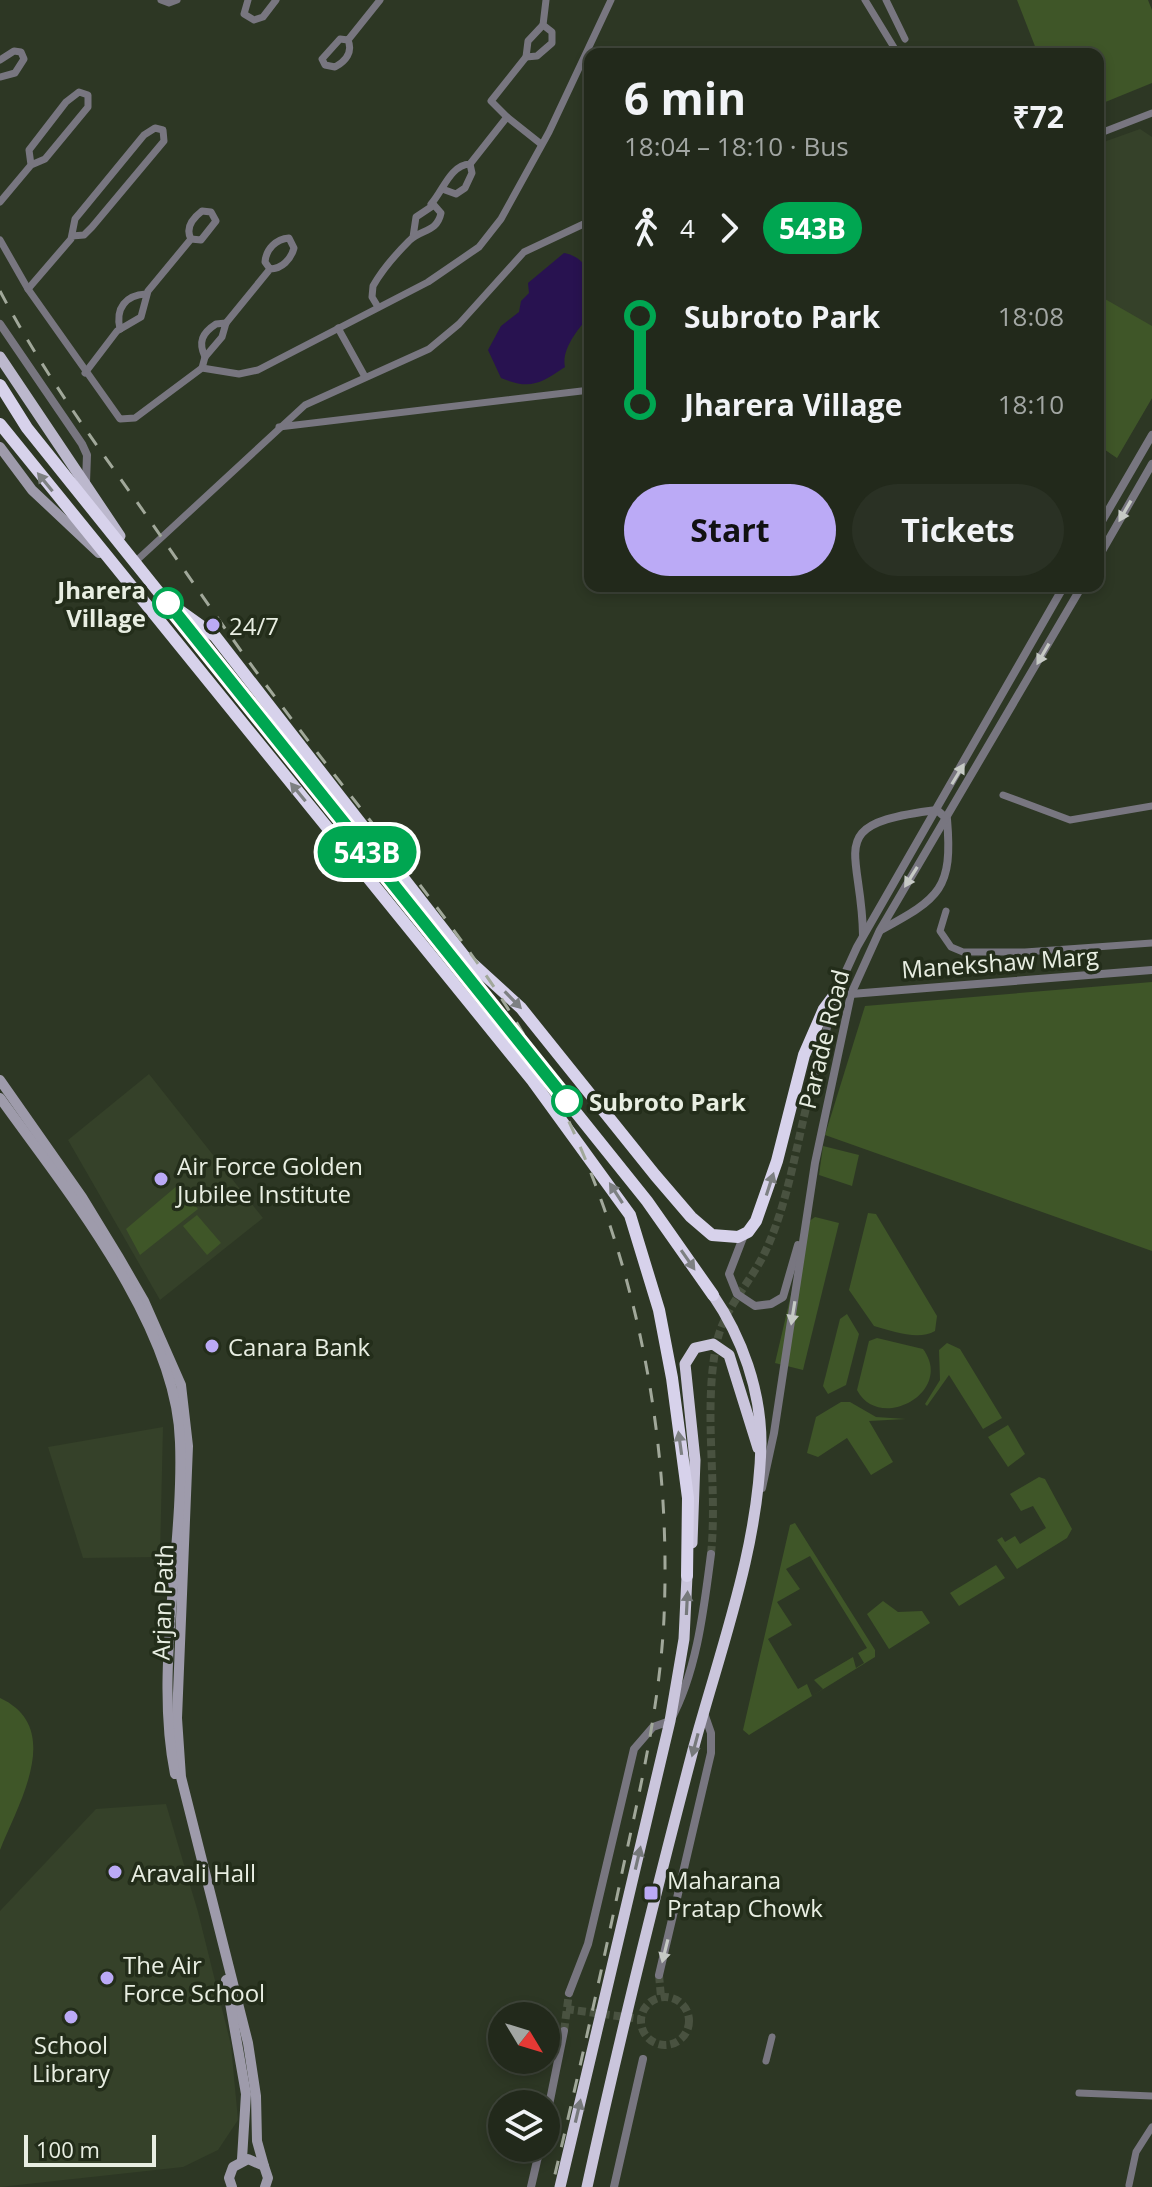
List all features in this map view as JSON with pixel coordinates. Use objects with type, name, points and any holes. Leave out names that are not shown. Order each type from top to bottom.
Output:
[{"type":"highway","points":[[0,385],[27,428],[647,1201],[734,1329],[755,1390],[760,1454],[755,1507],[740,1583],[633,1975],[587,2187]]},
{"type":"highway","points":[[0,424],[532,1080],[630,1215],[659,1310],[672,1378],[688,1498],[684,1639],[670,1721],[560,2187]]},
{"type":"highway","points":[[170,605],[215,636],[464,956],[521,1008],[691,1217],[719,1237],[744,1235],[756,1221],[770,1185],[804,1055],[824,1009],[836,993]]},
{"type":"highway","points":[[688,1570],[696,1503],[685,1364],[695,1348],[713,1344],[729,1355],[760,1454]]},
{"type":"main road","points":[[0,357],[86,482],[135,562]]},
{"type":"main road","points":[[0,447],[32,490],[118,571]]},
{"type":"main road","name":"Arjan Path","points":[[0,1080],[82,1197],[125,1267],[158,1329],[181,1385],[188,1446],[177,1718],[181,1777],[248,2043],[256,2096],[257,2141],[269,2184]]},
{"type":"main road","name":"Arjan Path","points":[[0,1098],[117,1268],[150,1332],[173,1390],[180,1439],[180,1471],[169,1691],[170,1743],[244,2073],[247,2107],[242,2159],[230,2172],[232,2187]]},
{"type":"main road","points":[[242,2159],[254,2159],[264,2166]]},
{"type":"street","points":[[161,0],[169,3],[177,0]]},
{"type":"street","points":[[248,0],[244,14],[254,20],[263,17],[276,0]]},
{"type":"street","points":[[348,40],[340,39],[326,50],[322,59],[325,65],[335,67],[346,59],[350,50],[348,40],[380,0]]},
{"type":"street","points":[[541,144],[491,101],[526,57],[528,41],[543,25],[546,0]]},
{"type":"street","points":[[590,48],[611,0]]},
{"type":"street","points":[[865,0],[894,48]]},
{"type":"street","points":[[886,0],[905,39]]},
{"type":"street","points":[[526,57],[537,56],[552,43],[552,32],[543,25]]},
{"type":"street","points":[[0,60],[14,51],[21,52],[24,59],[15,73],[0,77]]},
{"type":"street","points":[[202,368],[252,373],[451,269],[479,247],[501,219],[584,63]]},
{"type":"street","points":[[0,202],[31,165],[45,159],[88,107],[88,95],[75,93],[66,102],[29,150],[31,165]]},
{"type":"street","points":[[1104,132],[1152,113]]},
{"type":"street","points":[[445,190],[456,194],[465,188],[471,177],[470,164],[507,117]]},
{"type":"street","points":[[28,289],[72,236],[75,219],[144,135],[155,128],[163,130],[164,141],[92,227],[84,235],[72,236]]},
{"type":"street","points":[[413,237],[414,220],[445,190],[452,173],[462,165],[470,164]]},
{"type":"street","points":[[378,307],[372,297],[373,286],[413,237],[428,232],[439,221],[441,213],[431,204]]},
{"type":"street","points":[[202,211],[211,212],[216,221],[211,231],[201,240],[191,239],[189,231],[193,219],[202,211]]},
{"type":"street","points":[[135,562],[312,400],[439,342],[524,252],[584,224]]},
{"type":"street","points":[[0,240],[28,289],[85,373],[113,412],[128,420],[202,368],[205,357],[224,335],[226,323],[270,269],[281,266],[291,256],[294,244],[289,238],[279,241],[268,251],[265,262],[270,269]]},
{"type":"street","points":[[85,373],[120,329],[141,317],[146,294],[191,239]]},
{"type":"street","points":[[120,329],[119,313],[124,303],[133,295],[146,294]]},
{"type":"street","points":[[205,357],[200,345],[203,336],[216,324],[226,323]]},
{"type":"street","points":[[0,324],[82,444],[87,455],[86,482]]},
{"type":"street","points":[[338,328],[364,375]]},
{"type":"street","points":[[279,427],[584,391]]},
{"type":"street","points":[[1104,518],[1152,435]]},
{"type":"street","points":[[1104,546],[1152,464]]},
{"type":"street","name":"Parade Road","points":[[809,1096],[836,993],[863,937],[1061,592]]},
{"type":"street","name":"Parade Road","points":[[755,1507],[774,1433],[807,1217],[851,994],[880,930],[1079,592]]},
{"type":"street","points":[[1003,795],[1070,820],[1152,806]]},
{"type":"street","points":[[863,937],[854,860],[863,832],[884,817],[937,810],[947,819],[949,859],[943,882],[919,908],[880,930]]},
{"type":"street","points":[[946,911],[940,931],[951,947],[963,952],[1025,952],[1152,943]]},
{"type":"street","name":"Manekshaw Marg","points":[[851,994],[1152,970]]},
{"type":"street","points":[[744,1235],[730,1269],[731,1283],[748,1303],[771,1304],[787,1290],[807,1217]]},
{"type":"street","points":[[569,1993],[588,1944],[634,1749],[653,1727],[670,1721],[688,1670],[704,1605],[711,1554]]},
{"type":"street","points":[[659,1975],[711,1753],[711,1733],[704,1712]]},
{"type":"street","points":[[552,2090],[564,2031]]},
{"type":"street","points":[[766,2061],[772,2037]]},
{"type":"street","points":[[614,2187],[643,2059]]},
{"type":"street","points":[[1079,2093],[1152,2096]]},
{"type":"street","points":[[1129,2185],[1136,2152],[1152,2127]]},
{"type":"street","points":[[531,2187],[537,2162]]},
{"type":"shaded area","points":[[1140,129],[1152,137],[1152,398],[1117,458],[1104,449],[1104,142]]},
{"type":"shaded area","points":[[564,253],[574,256],[584,265],[584,322],[568,346],[565,367],[549,378],[520,384],[501,378],[488,350],[501,326],[519,312],[521,301],[529,293],[528,283]]},
{"type":"shaded area","name":"Air Force Golden Jubilee Institute","points":[[149,1074],[263,1218],[160,1300],[68,1140]]},
{"type":"shaded area","points":[[163,1427],[160,1557],[83,1558],[48,1447]]},
{"type":"shaded area","name":"The Air Force School","points":[[166,1804],[198,1912],[231,2045],[238,2120],[218,2150],[183,2167],[0,2187],[0,1911],[96,1809]]},
{"type":"green space","points":[[1017,0],[1148,0],[1152,10],[1152,83],[1104,103],[1104,48],[1036,48]]},
{"type":"green space","points":[[1104,298],[1152,326],[1152,398],[1117,458],[1104,449]]},
{"type":"green space","points":[[1152,982],[1152,1251],[825,1135],[865,1006]]},
{"type":"green space","points":[[823,1146],[859,1155],[852,1186],[819,1175]]},
{"type":"green space","points":[[178,1185],[198,1209],[140,1255],[126,1229]]},
{"type":"green space","points":[[868,1213],[876,1214],[937,1316],[935,1331],[913,1335],[874,1326],[849,1290]]},
{"type":"green space","points":[[197,1215],[221,1243],[207,1255],[183,1226]]},
{"type":"green space","points":[[815,1217],[839,1223],[803,1370],[775,1363],[808,1222]]},
{"type":"green space","points":[[847,1314],[859,1334],[846,1385],[828,1394],[823,1386],[840,1319]]},
{"type":"green space","points":[[877,1338],[923,1349],[930,1365],[929,1380],[922,1392],[910,1402],[881,1408],[867,1402],[857,1390],[869,1341]]},
{"type":"green space","points":[[947,1343],[960,1349],[1002,1418],[983,1429],[949,1375],[927,1406],[925,1404],[940,1380],[939,1350]]},
{"type":"green space","points":[[841,1402],[850,1402],[876,1417],[906,1419],[869,1421],[893,1462],[871,1475],[847,1438],[818,1457],[807,1453],[816,1417]]},
{"type":"green space","points":[[1008,1425],[1025,1454],[1008,1467],[988,1437]]},
{"type":"green space","points":[[1039,1477],[1045,1479],[1072,1529],[1067,1538],[1017,1569],[997,1540],[1002,1537],[1005,1542],[1015,1536],[1020,1544],[1046,1528],[1033,1506],[1021,1511],[1010,1494]]},
{"type":"green space","points":[[795,1523],[875,1650],[875,1657],[812,1696],[749,1735],[743,1730],[790,1525]],"holes":[[[810,1556],[867,1648],[858,1653],[864,1663],[856,1668],[853,1657],[814,1680],[823,1689],[812,1696],[807,1684],[798,1689],[768,1639],[792,1625],[777,1602],[800,1589],[786,1569]]]},
{"type":"green space","points":[[996,1565],[1005,1578],[959,1606],[950,1593]]},
{"type":"green space","points":[[883,1601],[898,1612],[922,1611],[930,1623],[889,1649],[867,1614]]},
{"type":"green space","points":[[0,1698],[19,1711],[30,1728],[33,1747],[25,1790],[0,1850]]},
{"type":"tunnel","points":[[711,1554],[711,1398],[716,1346],[731,1308],[760,1262],[774,1232],[809,1096]]},
{"type":"tunnel","points":[[659,1975],[661,1997]]},
{"type":"tunnel","points":[[564,2031],[569,1993]]},
{"type":"tunnel","points":[[665,1997],[674,1998],[682,2004],[688,2012],[689,2021],[688,2030],[682,2038],[674,2044],[665,2045],[656,2044],[648,2038],[642,2030],[641,2021],[642,2012],[648,2004],[656,1998],[665,1997]]},
{"type":"tunnel","points":[[566,2009],[640,2019]]},
{"type":"railway","points":[[0,291],[68,404],[227,631],[452,928],[524,1034],[564,1111],[598,1191],[625,1274],[645,1358],[658,1444],[664,1531],[662,1649],[643,1775],[552,2187]]},
{"type":"bus line","name":"543B","points":[[168,603],[567,1101]]},
{"type":"place","name":"Jharera Village","points":[[168,603]]},
{"type":"place","name":"24/7","points":[[213,625]]},
{"type":"place","name":"Subroto Park","points":[[567,1101]]},
{"type":"place","name":"Air Force Golden Jubilee Institute","points":[[161,1179]]},
{"type":"place","name":"Canara Bank","points":[[212,1346]]},
{"type":"place","name":"Aravali Hall","points":[[115,1872]]},
{"type":"place","name":"Maharana Pratap Chowk","points":[[651,1893]]},
{"type":"place","name":"The Air Force School","points":[[107,1978]]},
{"type":"place","name":"School Library","points":[[71,2017]]}]
